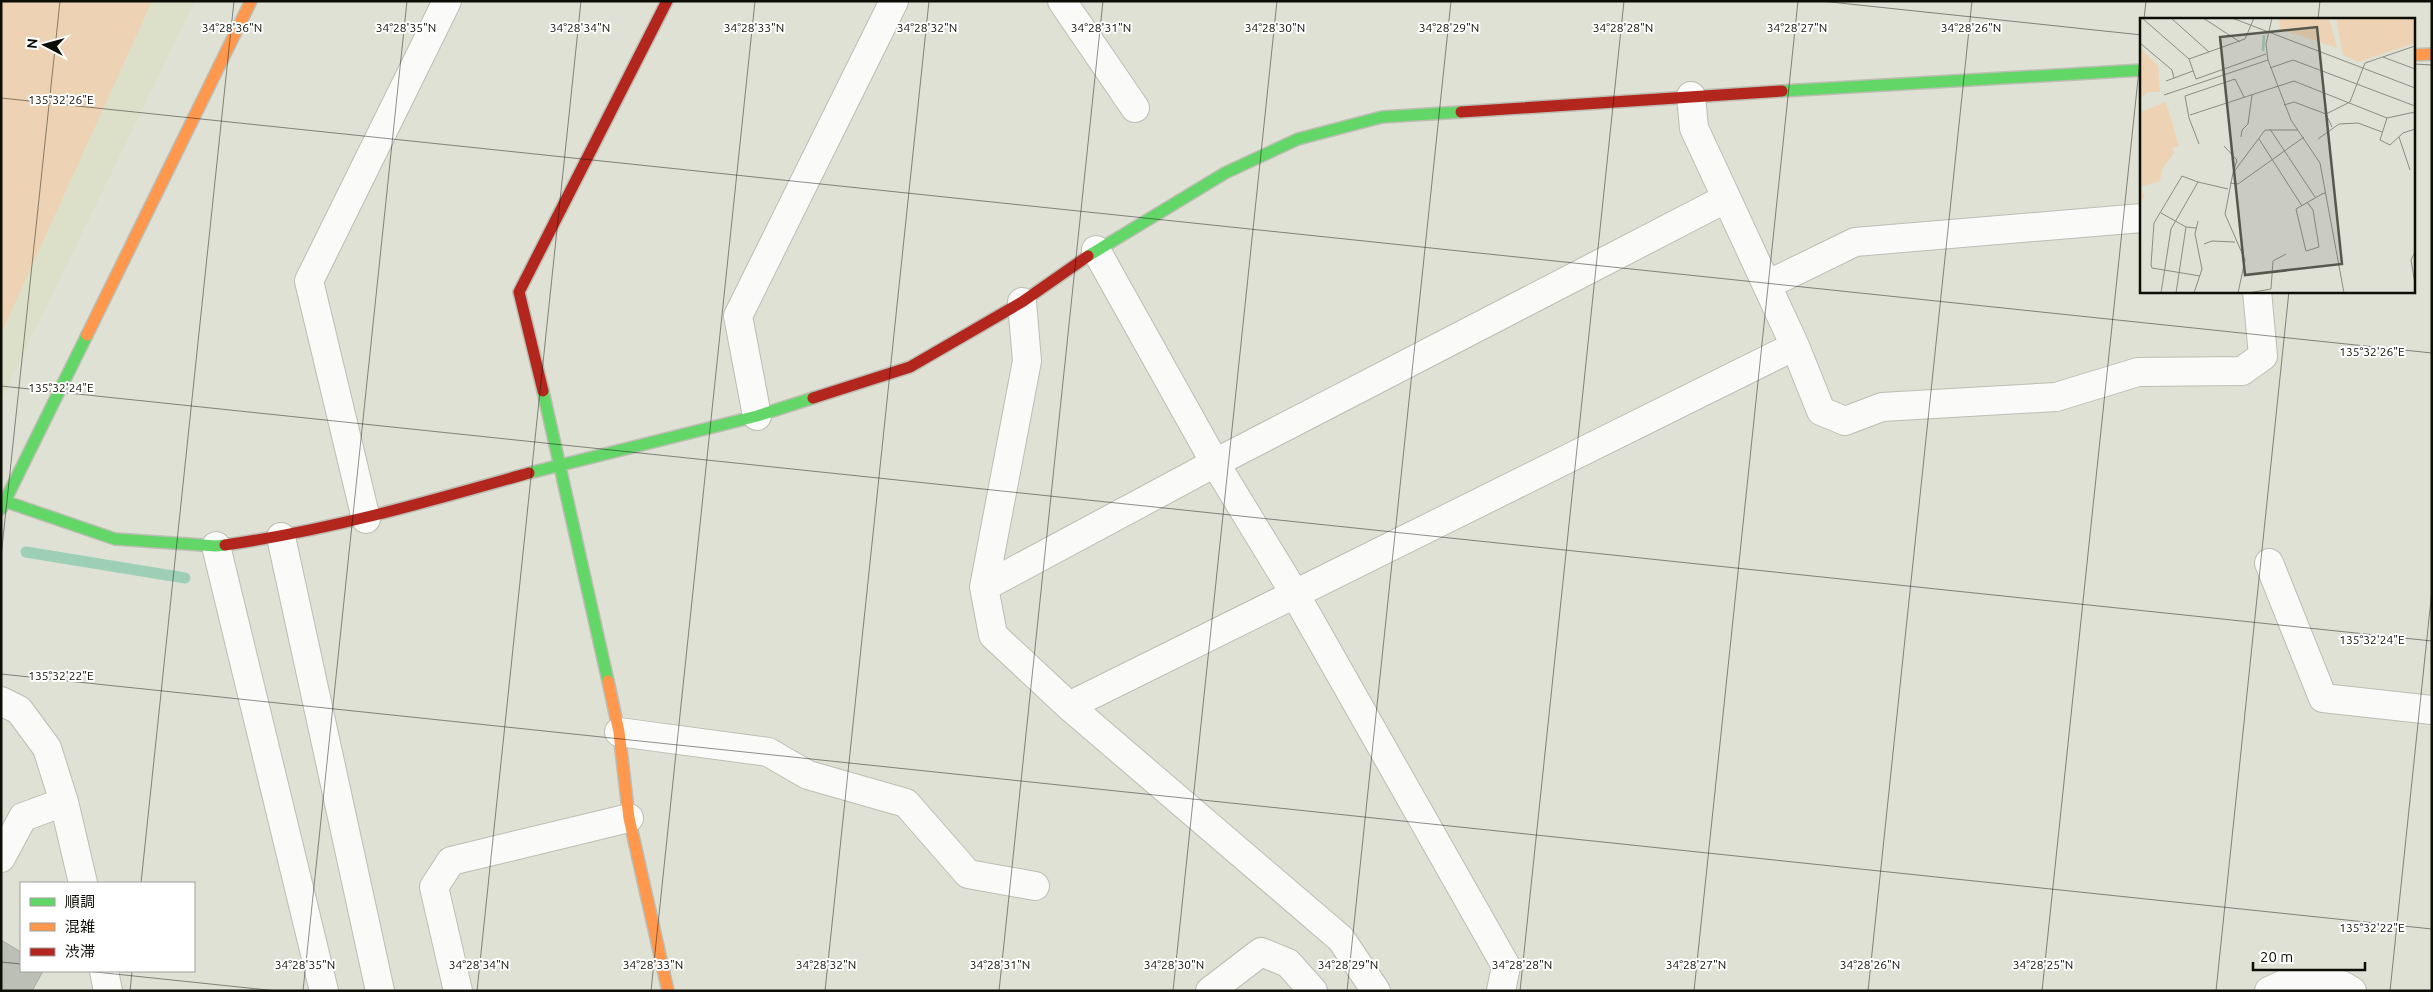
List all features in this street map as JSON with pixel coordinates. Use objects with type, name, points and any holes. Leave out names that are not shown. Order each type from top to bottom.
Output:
[{"type":"street","points":[[252,1],[2,504],[116,539],[216,546],[281,537],[366,518],[560,464],[757,416],[910,367],[1022,302],[1096,250],[1225,173],[1298,139],[1382,117],[1691,96],[2140,70]]},
{"type":"street","points":[[366,518],[309,281],[447,1]]},
{"type":"street","points":[[667,1],[519,292],[560,464],[619,732],[629,818],[668,991]]},
{"type":"street","points":[[757,416],[738,316],[894,1]]},
{"type":"street","points":[[1062,1],[1135,108]]},
{"type":"street","points":[[2416,55],[2432,54]]},
{"type":"street","points":[[1691,96],[1694,128],[1725,199],[1795,346],[1821,411],[1845,421],[1882,407],[2056,396],[2138,372],[2242,370],[2263,356],[2257,292]]},
{"type":"street","points":[[984,587],[1215,463],[1725,199]]},
{"type":"street","points":[[1767,285],[1855,242],[2140,218]]},
{"type":"street","points":[[1096,250],[1215,463],[1295,594],[1506,966],[1501,991]]},
{"type":"street","points":[[1022,302],[1027,360],[984,587],[993,635],[1069,706],[1341,939],[1376,991]]},
{"type":"street","points":[[1069,706],[1795,346]]},
{"type":"street","points":[[281,537],[380,991]]},
{"type":"street","points":[[216,546],[324,991]]},
{"type":"street","points":[[2269,563],[2323,698],[2432,710]]},
{"type":"street","points":[[1,701],[19,710],[46,748],[64,802],[83,882]]},
{"type":"street","points":[[619,732],[768,752],[808,775],[906,803],[968,874],[1035,886]]},
{"type":"street","points":[[1,858],[23,817],[64,802]]},
{"type":"street","points":[[458,991],[434,888],[451,861],[629,818]]},
{"type":"street","points":[[1210,991],[1261,952],[1288,963],[1313,991]]},
{"type":"street","points":[[104,972],[108,991]]},
{"type":"street","points":[[2269,991],[2284,984],[2293,984],[2342,985],[2352,991]]},
{"type":"shaded area","points":[[1,1],[195,1],[1,400]]},
{"type":"shaded area","points":[[1,1],[152,1],[1,334]]},
{"type":"building","points":[[1,940],[20,951],[20,972],[42,972],[32,991],[1,991]]},
{"type":"waterway","points":[[26,552],[185,578]]},
{"type":"traffic: fast","points":[[1782,91],[2140,70]]},
{"type":"traffic: fast","points":[[1088,256],[1225,173],[1298,139],[1382,117],[1461,112]]},
{"type":"traffic: fast","points":[[1,509],[87,335]]},
{"type":"traffic: fast","points":[[543,391],[608,681]]},
{"type":"traffic: fast","points":[[529,473],[757,416],[813,398]]},
{"type":"traffic: fast","points":[[1,500],[115,539],[225,545]]},
{"type":"traffic: slow","points":[[87,335],[251,1]]},
{"type":"traffic: slow","points":[[2416,55],[2432,54]]},
{"type":"traffic: slow","points":[[608,681],[619,732],[629,818],[668,991]]},
{"type":"traffic: jam","points":[[543,391],[519,292],[667,1]]},
{"type":"traffic: jam","points":[[1461,112],[1782,91]]},
{"type":"traffic: jam","points":[[813,398],[910,367],[1022,302],[1088,256]]},
{"type":"traffic: jam","points":[[225,545],[302,532],[416,505],[529,473]]}]
